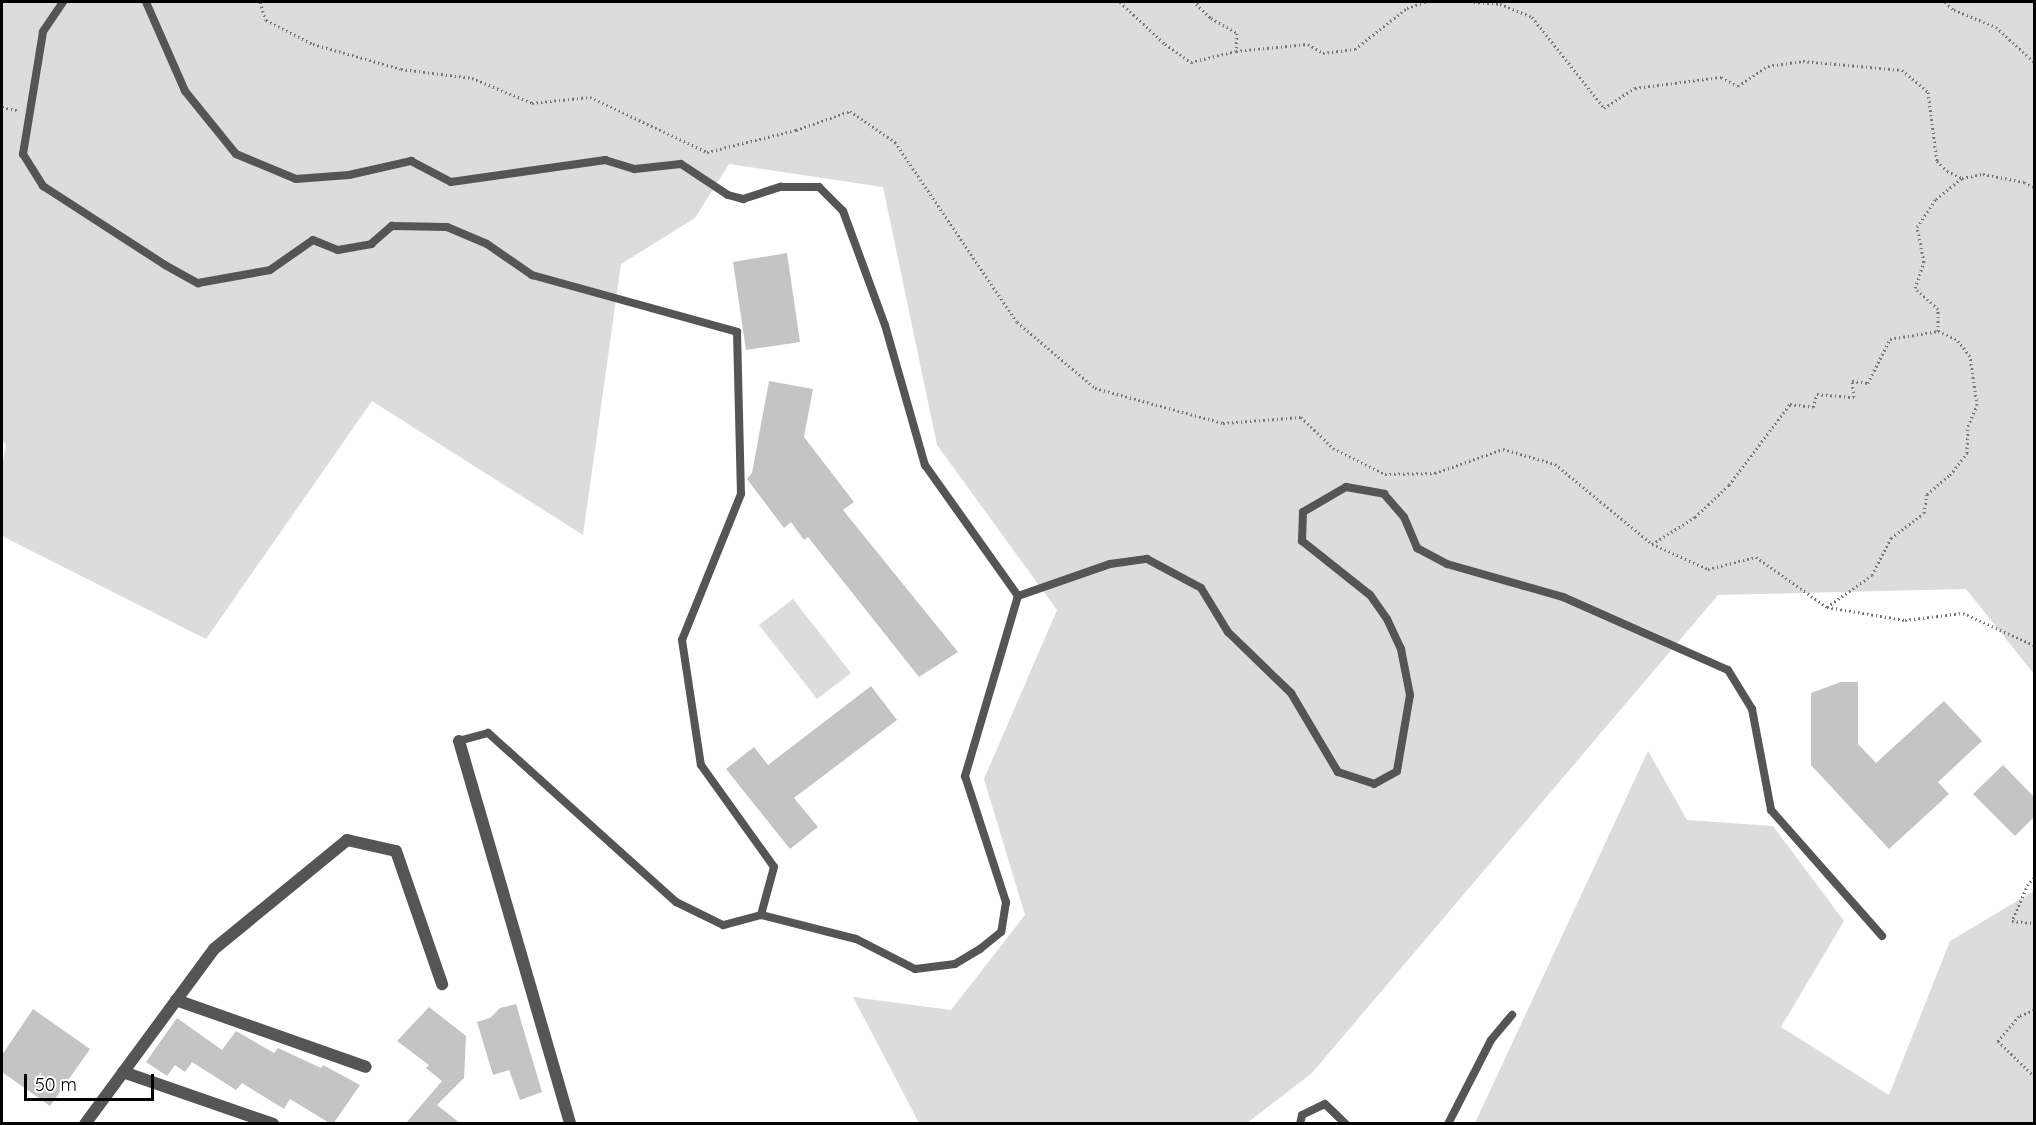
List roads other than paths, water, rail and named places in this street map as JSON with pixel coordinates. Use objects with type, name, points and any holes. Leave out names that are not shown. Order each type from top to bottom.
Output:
[{"type":"street","points":[[459,741],[570,1124]]},
{"type":"street","points":[[85,1124],[214,950],[347,840],[396,851],[442,984]]},
{"type":"street","points":[[176,1000],[366,1067]]},
{"type":"street","points":[[123,1072],[273,1124]]},
{"type":"lane","points":[[63,2],[43,32],[23,154],[43,186],[165,265],[198,283],[270,270],[314,240],[338,250],[371,244],[392,226],[447,227],[487,244],[532,276],[737,332],[741,494],[681,640],[700,765],[774,867],[761,915]]},
{"type":"lane","points":[[146,2],[185,92],[236,154],[296,179],[349,176],[411,161],[452,182],[605,160],[635,168],[681,164],[728,195],[743,200],[781,187],[819,187],[843,211],[885,325],[925,465],[1018,596]]},
{"type":"lane","points":[[1018,596],[1110,564],[1147,559],[1201,588],[1228,632],[1291,693],[1338,772],[1374,784],[1396,771],[1410,694],[1401,649],[1387,619],[1370,595],[1302,541],[1302,512],[1346,487],[1384,494],[1404,517],[1417,548],[1447,564],[1563,597],[1728,670],[1752,709],[1771,810],[1882,936]]},
{"type":"lane","points":[[459,741],[488,733],[676,902],[723,925],[761,915],[856,939],[915,969],[955,964],[980,949],[1001,932],[1006,902],[965,776],[1018,596]]},
{"type":"lane","points":[[1448,1124],[1491,1040],[1512,1015]]},
{"type":"lane","points":[[1300,1124],[1302,1115],[1325,1104],[1346,1124]]}]
